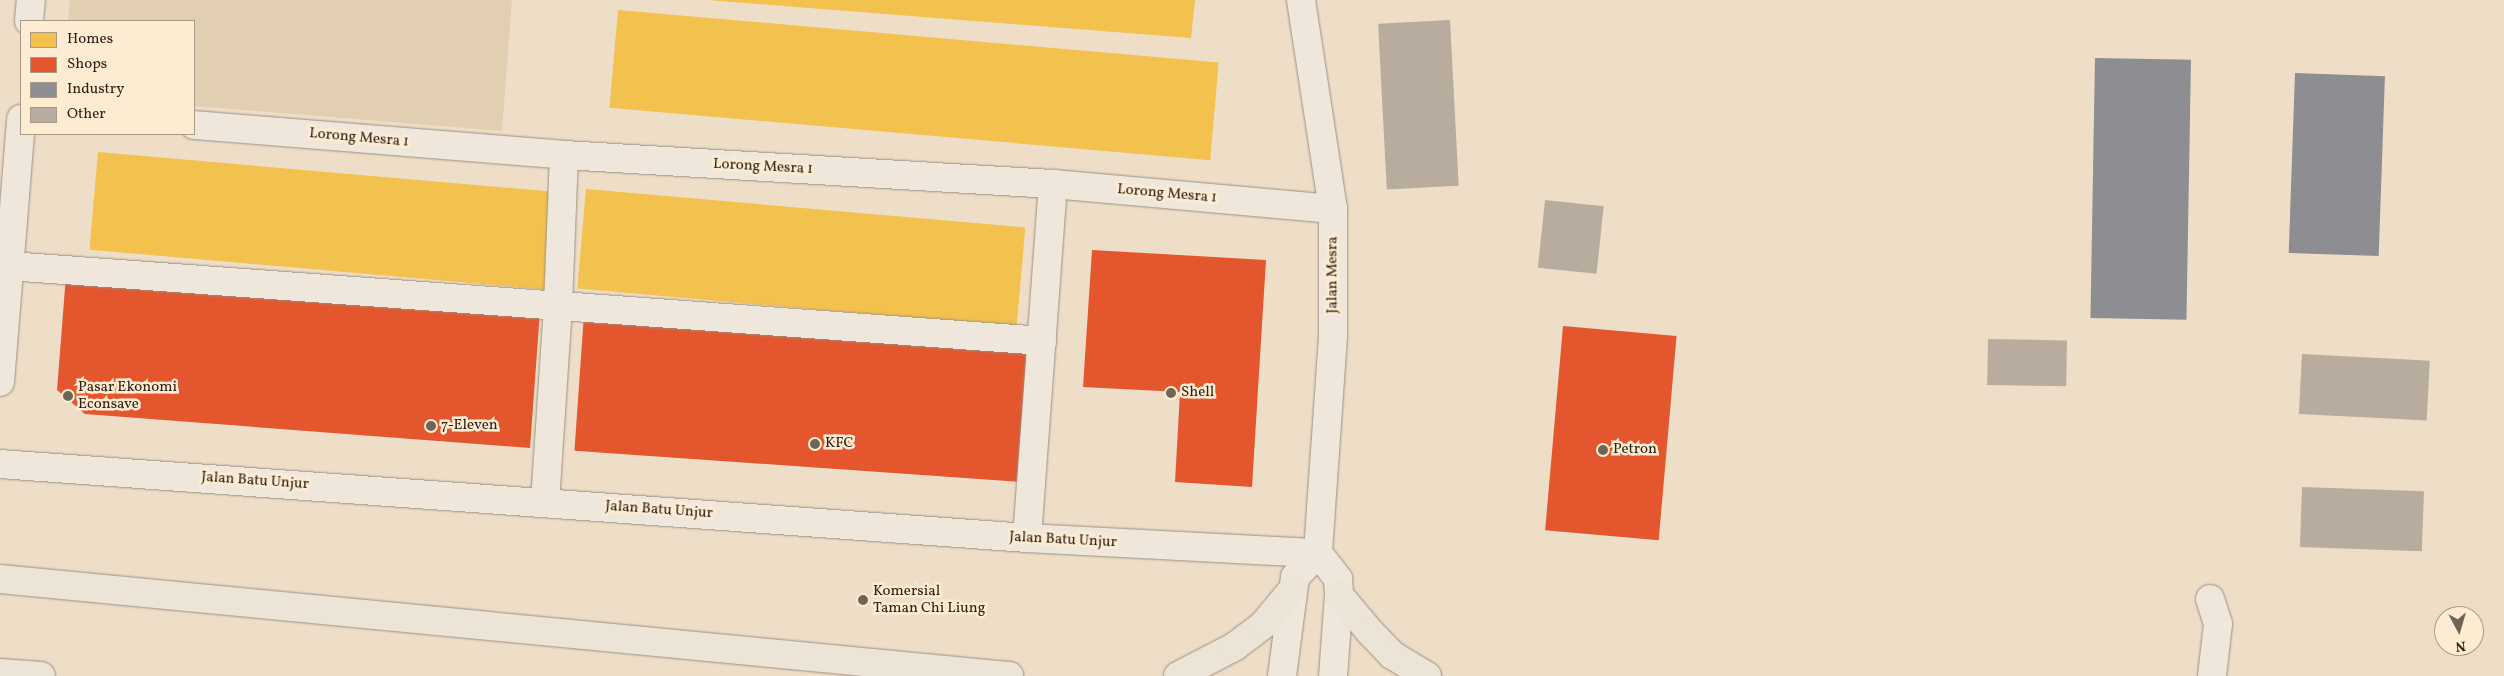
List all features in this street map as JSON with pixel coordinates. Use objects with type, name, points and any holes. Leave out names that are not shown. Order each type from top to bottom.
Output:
[{"type":"main road","points":[[0,579],[1009,676]]},
{"type":"main road","points":[[1178,676],[1234,647],[1264,624],[1293,589]]},
{"type":"main road","points":[[1339,595],[1392,655],[1427,676]]},
{"type":"main road","points":[[0,673],[41,676]]},
{"type":"street","points":[[29,20],[31,0]]},
{"type":"street","name":"Jalan Mesra","points":[[1302,0],[1333,209],[1332,337],[1318,552]]},
{"type":"street","name":"Lorong Mesra 1","points":[[195,124],[564,155],[1053,184],[1333,209]]},
{"type":"street","points":[[0,382],[9,266],[7,207],[20,125]]},
{"type":"street","points":[[545,502],[558,305],[564,155]]},
{"type":"street","points":[[1027,538],[1053,184]]},
{"type":"street","points":[[9,266],[1042,341]]},
{"type":"street","name":"Jalan Batu Unjur","points":[[0,464],[1027,538],[1318,552]]},
{"type":"street","points":[[1282,676],[1295,577],[1318,552],[1338,579],[1339,595],[1333,676]]},
{"type":"street","points":[[2210,599],[2218,624],[2212,676]]},
{"type":"shaded area","points":[[70,0],[512,0],[502,131],[195,106],[195,20],[68,20]]},
{"type":"building: Homes","points":[[708,0],[1195,0],[1191,38]]},
{"type":"building: Homes","points":[[618,10],[1219,63],[1210,160],[609,108]]},
{"type":"building: Homes","points":[[98,152],[553,192],[545,289],[89,250]]},
{"type":"building: Homes","points":[[586,189],[1025,227],[1017,327],[577,289]]},
{"type":"building: Shops","points":[[1092,250],[1266,260],[1252,487],[1175,482],[1180,392],[1083,387]]},
{"type":"building: Shops","points":[[66,275],[540,311],[530,448],[85,414],[57,390]]},
{"type":"building: Shops","points":[[584,314],[1029,345],[1019,482],[574,451]]},
{"type":"building: Shops","points":[[1563,326],[1677,336],[1659,540],[1545,530]]},
{"type":"building: Industry","points":[[2095,58],[2191,60],[2186,320],[2090,318]]},
{"type":"building: Industry","points":[[2295,73],[2385,76],[2379,256],[2289,253]]},
{"type":"building: Other","points":[[1450,20],[1459,186],[1387,190],[1378,24]]},
{"type":"building: Other","points":[[1545,200],[1604,206],[1597,274],[1538,268]]},
{"type":"building: Other","points":[[1988,339],[2067,340],[2066,386],[1987,385]]},
{"type":"building: Other","points":[[2302,354],[2430,361],[2427,421],[2299,414]]},
{"type":"building: Other","points":[[2302,487],[2424,491],[2422,551],[2300,547]]},
{"type":"place","name":"Shell","points":[[1171,393]]},
{"type":"place","name":"Pasar Ekonomi Econsave","points":[[68,396]]},
{"type":"place","name":"7-Eleven","points":[[431,426]]},
{"type":"place","name":"KFC","points":[[815,444]]},
{"type":"place","name":"Petron","points":[[1603,450]]},
{"type":"place","name":"Komersial Taman Chi Liung","points":[[863,600]]}]
